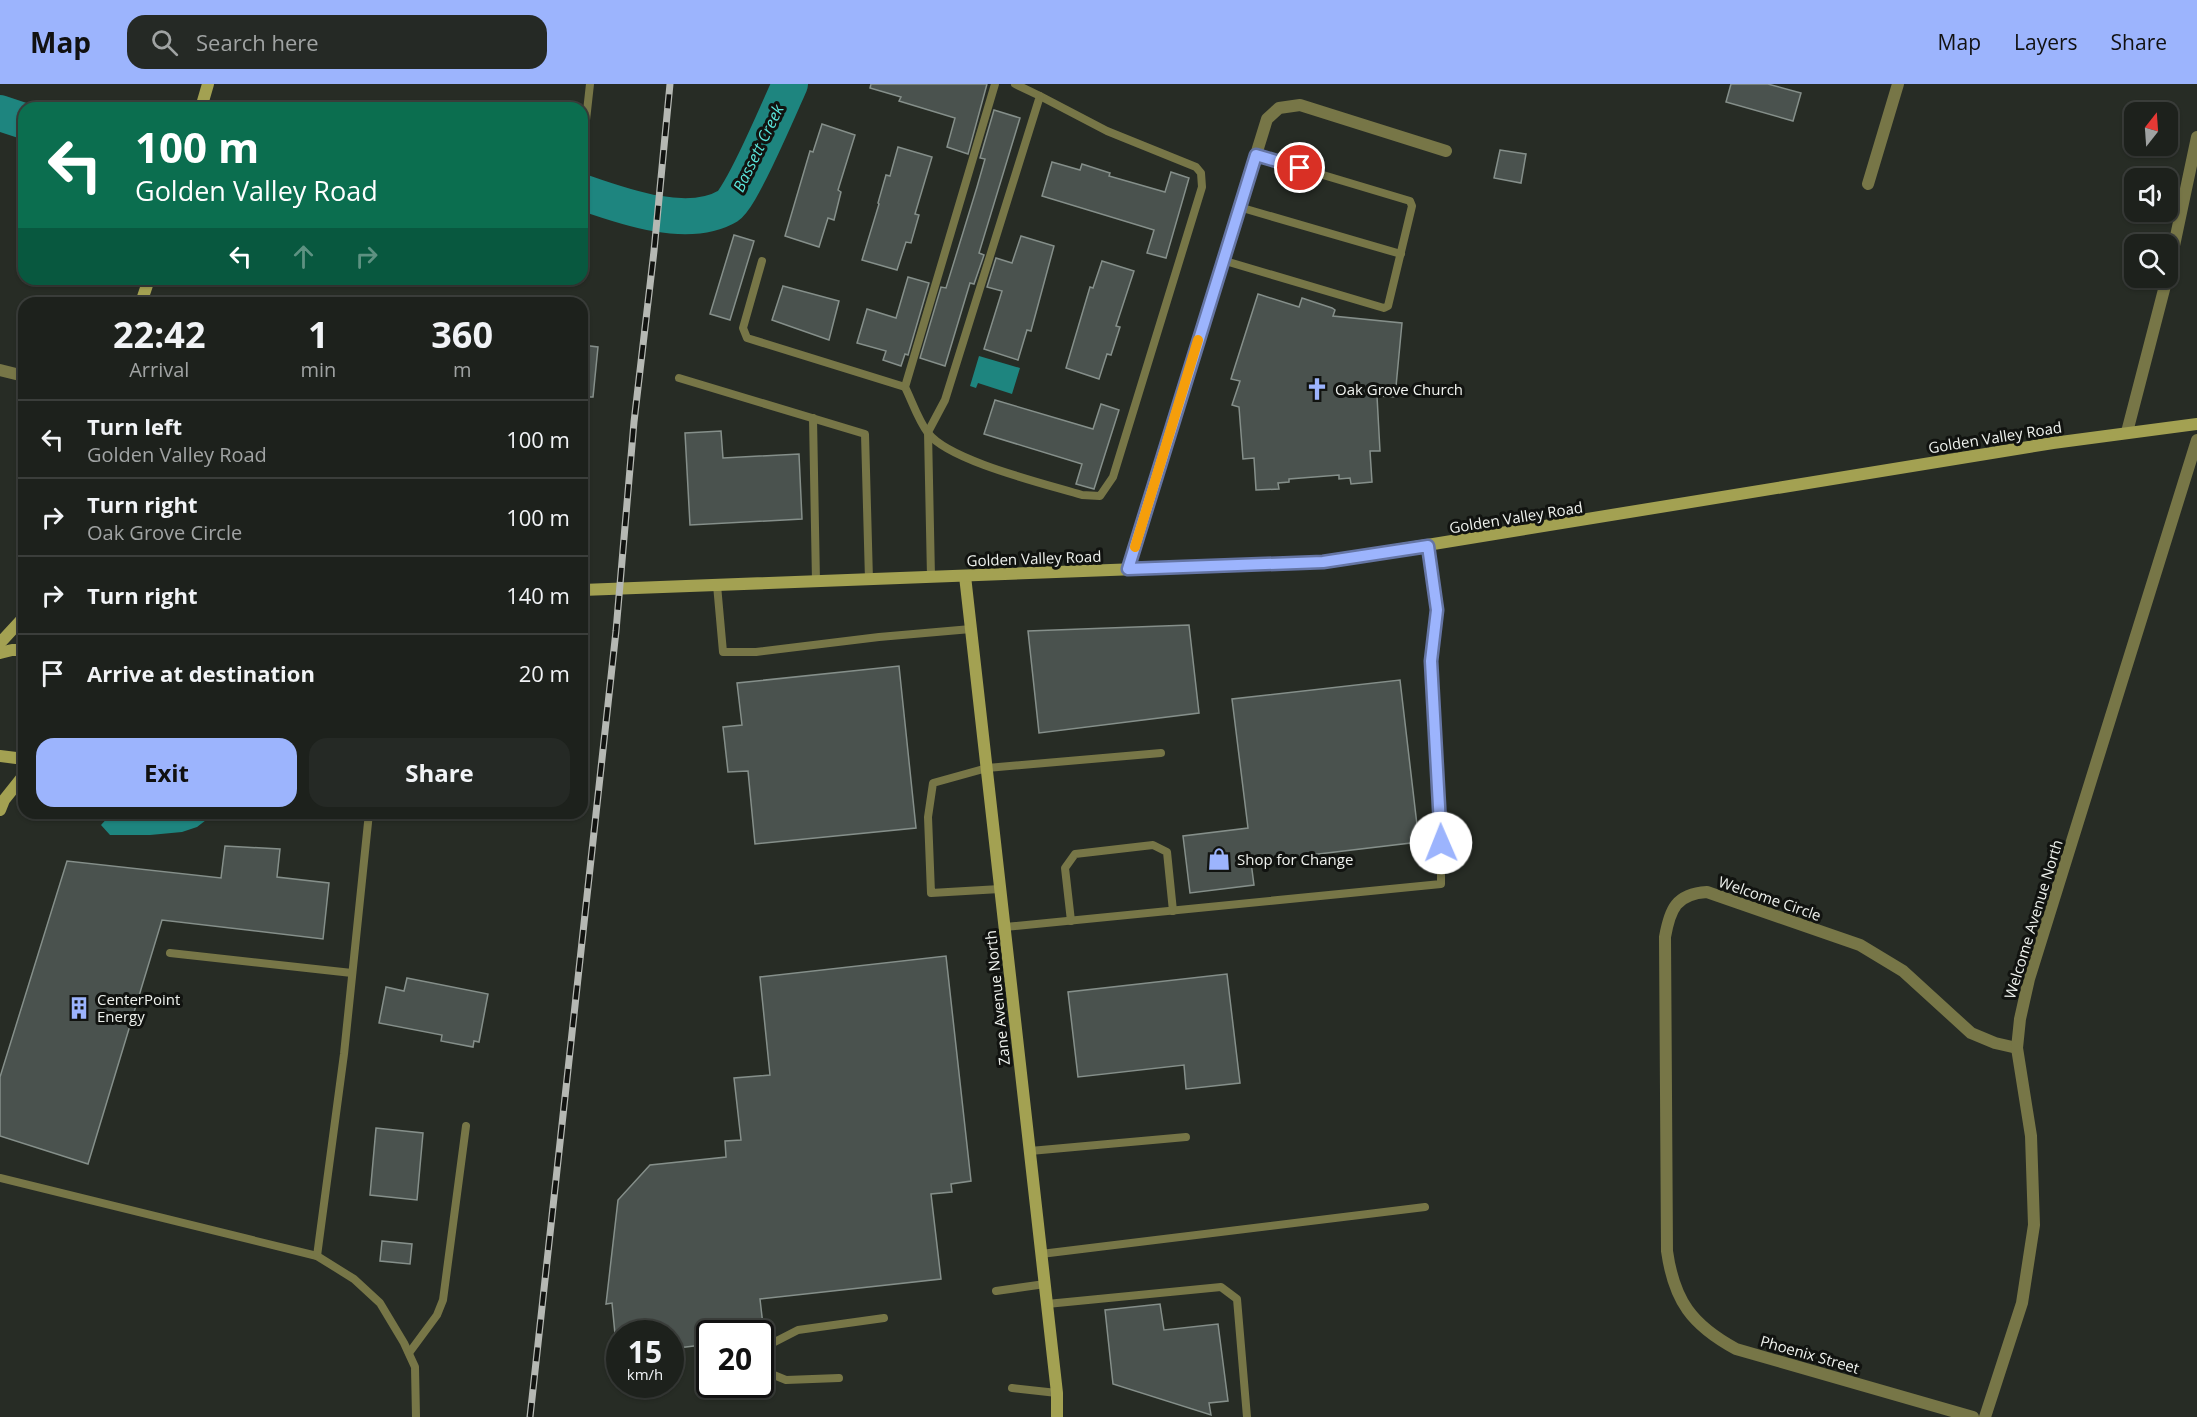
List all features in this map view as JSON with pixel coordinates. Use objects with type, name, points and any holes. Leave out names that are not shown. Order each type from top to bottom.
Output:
[{"type":"street","points":[[203,102],[208,84]]},
{"type":"street","points":[[1868,184],[1898,84]]},
{"type":"street","points":[[1128,569],[1267,119],[1279,108],[1300,105],[1446,152]]},
{"type":"street","points":[[2176,234],[2197,137]]},
{"type":"street","points":[[2127,432],[2164,288]]},
{"type":"street","points":[[0,370],[18,374]]},
{"type":"street","name":"Golden Valley Road","points":[[588,590],[1323,562],[2127,432],[2197,424]]},
{"type":"street","name":"Welcome Avenue North","points":[[1985,1417],[2022,1303],[2034,1225],[2031,1136],[2017,1048],[2020,1019],[2029,979],[2197,440]]},
{"type":"street","name":"Zane Avenue North","points":[[965,576],[1057,1393],[1057,1417]]},
{"type":"street","points":[[0,643],[18,624]]},
{"type":"street","points":[[0,653],[18,650]]},
{"type":"street","points":[[0,756],[18,758]]},
{"type":"street","points":[[0,810],[4,800],[18,782]]},
{"type":"street","name":"Welcome Circle","points":[[1670,1276],[1667,1251],[1665,937],[1669,915],[1679,900],[1694,893],[1707,892],[1860,945],[1903,971],[1971,1033],[1995,1043],[2017,1048]]},
{"type":"street","name":"Phoenix Street","points":[[1670,1276],[1680,1300],[1694,1320],[1714,1337],[1736,1349],[1973,1417]]},
{"type":"lane","points":[[588,102],[590,84]]},
{"type":"lane","points":[[995,84],[905,387],[928,432],[941,446],[964,458],[1082,495],[1100,496],[1113,477],[1202,187],[1201,173],[1196,167],[1107,131],[1015,84]]},
{"type":"lane","points":[[932,578],[928,432],[945,400],[1040,96]]},
{"type":"lane","points":[[1222,260],[1384,308],[1388,306],[1412,206],[1410,201],[1256,155]]},
{"type":"lane","points":[[1239,207],[1401,254]]},
{"type":"lane","points":[[762,261],[743,328],[747,338],[905,387]]},
{"type":"lane","points":[[679,378],[865,434],[869,580]]},
{"type":"lane","points":[[813,418],[816,582]]},
{"type":"lane","points":[[1005,927],[1441,884],[1441,822],[1431,661],[1437,610],[1428,546]]},
{"type":"lane","points":[[717,585],[723,652],[756,652],[879,637],[971,629]]},
{"type":"lane","points":[[1000,889],[932,893],[928,817],[933,783],[987,768],[1161,753]]},
{"type":"lane","points":[[317,1256],[337,1112],[368,819]]},
{"type":"lane","points":[[1071,921],[1065,867],[1075,854],[1153,845],[1167,852],[1173,911]]},
{"type":"lane","points":[[170,953],[352,973]]},
{"type":"lane","points":[[409,1353],[437,1315],[443,1300],[465,1126]]},
{"type":"lane","points":[[1030,1151],[1186,1137]]},
{"type":"lane","points":[[0,1178],[317,1256],[354,1279],[380,1303],[415,1367],[416,1417]]},
{"type":"lane","points":[[1041,1254],[1425,1207]]},
{"type":"lane","points":[[996,1292],[1045,1284]]},
{"type":"lane","points":[[1047,1304],[1221,1287],[1237,1299],[1247,1417]]},
{"type":"lane","points":[[839,1378],[786,1380],[764,1371],[761,1349],[798,1330],[884,1318]]},
{"type":"lane","points":[[1012,1388],[1057,1393]]},
{"type":"water","points":[[979,356],[1020,368],[1012,394],[978,383],[976,388],[970,386]]},
{"type":"water","points":[[106,819],[207,819],[197,827],[182,832],[150,835],[110,835],[101,825]]},
{"type":"building","points":[[871,84],[987,84],[968,154],[947,147],[955,118],[899,101],[901,97],[870,88]]},
{"type":"building","points":[[1731,84],[1768,84],[1801,93],[1793,121],[1726,102]]},
{"type":"building","points":[[994,110],[1020,118],[979,253],[984,255],[974,284],[970,283],[945,366],[920,358],[941,287],[946,288],[977,187],[985,159],[980,158]]},
{"type":"building","points":[[822,124],[855,135],[838,190],[841,192],[834,220],[828,218],[819,247],[785,236],[810,151],[813,152]]},
{"type":"building","points":[[898,147],[932,157],[915,214],[919,215],[911,243],[906,242],[897,270],[862,260],[886,175],[890,176]]},
{"type":"building","points":[[1500,150],[1526,154],[1521,183],[1494,178]]},
{"type":"building","points":[[1052,162],[1080,170],[1082,164],[1110,173],[1109,176],[1165,192],[1171,172],[1189,178],[1166,258],[1147,253],[1154,230],[1042,196]]},
{"type":"building","points":[[734,235],[754,241],[730,320],[710,314]]},
{"type":"building","points":[[1021,236],[1054,246],[1031,331],[1027,330],[1018,360],[984,349],[1002,291],[987,287],[996,258],[1012,263]]},
{"type":"building","points":[[1102,261],[1134,271],[1116,326],[1120,327],[1111,355],[1107,354],[1099,379],[1066,368],[1090,287],[1093,288]]},
{"type":"building","points":[[908,277],[929,283],[908,355],[905,354],[901,366],[883,360],[886,351],[857,343],[867,309],[896,318]]},
{"type":"building","points":[[783,286],[839,301],[829,340],[772,320]]},
{"type":"building","name":"Oak Grove Church","points":[[1258,294],[1299,307],[1302,298],[1332,308],[1335,310],[1333,316],[1402,323],[1395,397],[1377,396],[1380,451],[1370,451],[1372,482],[1351,484],[1350,478],[1339,479],[1339,475],[1289,479],[1289,482],[1278,483],[1279,489],[1256,490],[1254,458],[1243,459],[1239,407],[1232,405],[1240,381],[1231,379]]},
{"type":"building","points":[[588,346],[598,347],[593,397],[588,397]]},
{"type":"building","points":[[995,400],[1093,429],[1101,404],[1119,410],[1094,489],[1076,484],[1082,464],[984,434]]},
{"type":"building","points":[[721,431],[723,458],[799,454],[802,519],[690,525],[685,433]]},
{"type":"building","points":[[1189,625],[1199,713],[1039,733],[1028,631]]},
{"type":"building","points":[[899,666],[916,828],[755,844],[748,771],[728,772],[723,727],[742,725],[737,683]]},
{"type":"building","points":[[1400,680],[1419,842],[1251,862],[1254,885],[1190,893],[1183,836],[1248,828],[1232,699]]},
{"type":"building","name":"CenterPoint Energy","points":[[225,846],[280,849],[277,877],[329,883],[323,939],[162,920],[88,1164],[0,1136],[0,1077],[67,861],[221,878]]},
{"type":"building","points":[[946,956],[971,1181],[951,1184],[952,1192],[931,1194],[941,1279],[760,1299],[762,1320],[696,1320],[696,1346],[684,1347],[684,1320],[614,1320],[612,1303],[606,1304],[618,1200],[650,1165],[726,1157],[725,1141],[741,1140],[734,1078],[770,1075],[760,977]]},
{"type":"building","points":[[1227,974],[1240,1083],[1186,1089],[1184,1065],[1078,1077],[1068,992]]},
{"type":"building","points":[[407,978],[488,994],[479,1042],[474,1041],[473,1047],[441,1041],[442,1035],[379,1023],[386,987],[404,991]]},
{"type":"building","points":[[376,1128],[423,1133],[417,1200],[370,1195]]},
{"type":"building","points":[[382,1241],[412,1244],[410,1264],[380,1261]]},
{"type":"building","points":[[1160,1304],[1164,1330],[1218,1324],[1228,1401],[1209,1403],[1211,1415],[1113,1384],[1105,1310]]},
{"type":"waterway","name":"Bassett Creek","points":[[588,194],[635,209],[675,216],[712,213],[728,206],[751,169],[790,84]]},
{"type":"waterway","points":[[0,113],[18,119]]},
{"type":"railway","points":[[530,1417],[616,631],[634,422],[670,84]]},
{"type":"slow traffic","points":[[1135,547],[1198,340]]},
{"type":"place","name":"Oak Grove Church","points":[[1317,389]]},
{"type":"place","name":"Shop for Change","points":[[1219,859]]},
{"type":"place","name":"CenterPoint Energy","points":[[79,1008]]},
{"type":"route","points":[[1300,168],[1256,155],[1128,569],[1323,562],[1428,546],[1437,610],[1431,661],[1441,843]]}]
